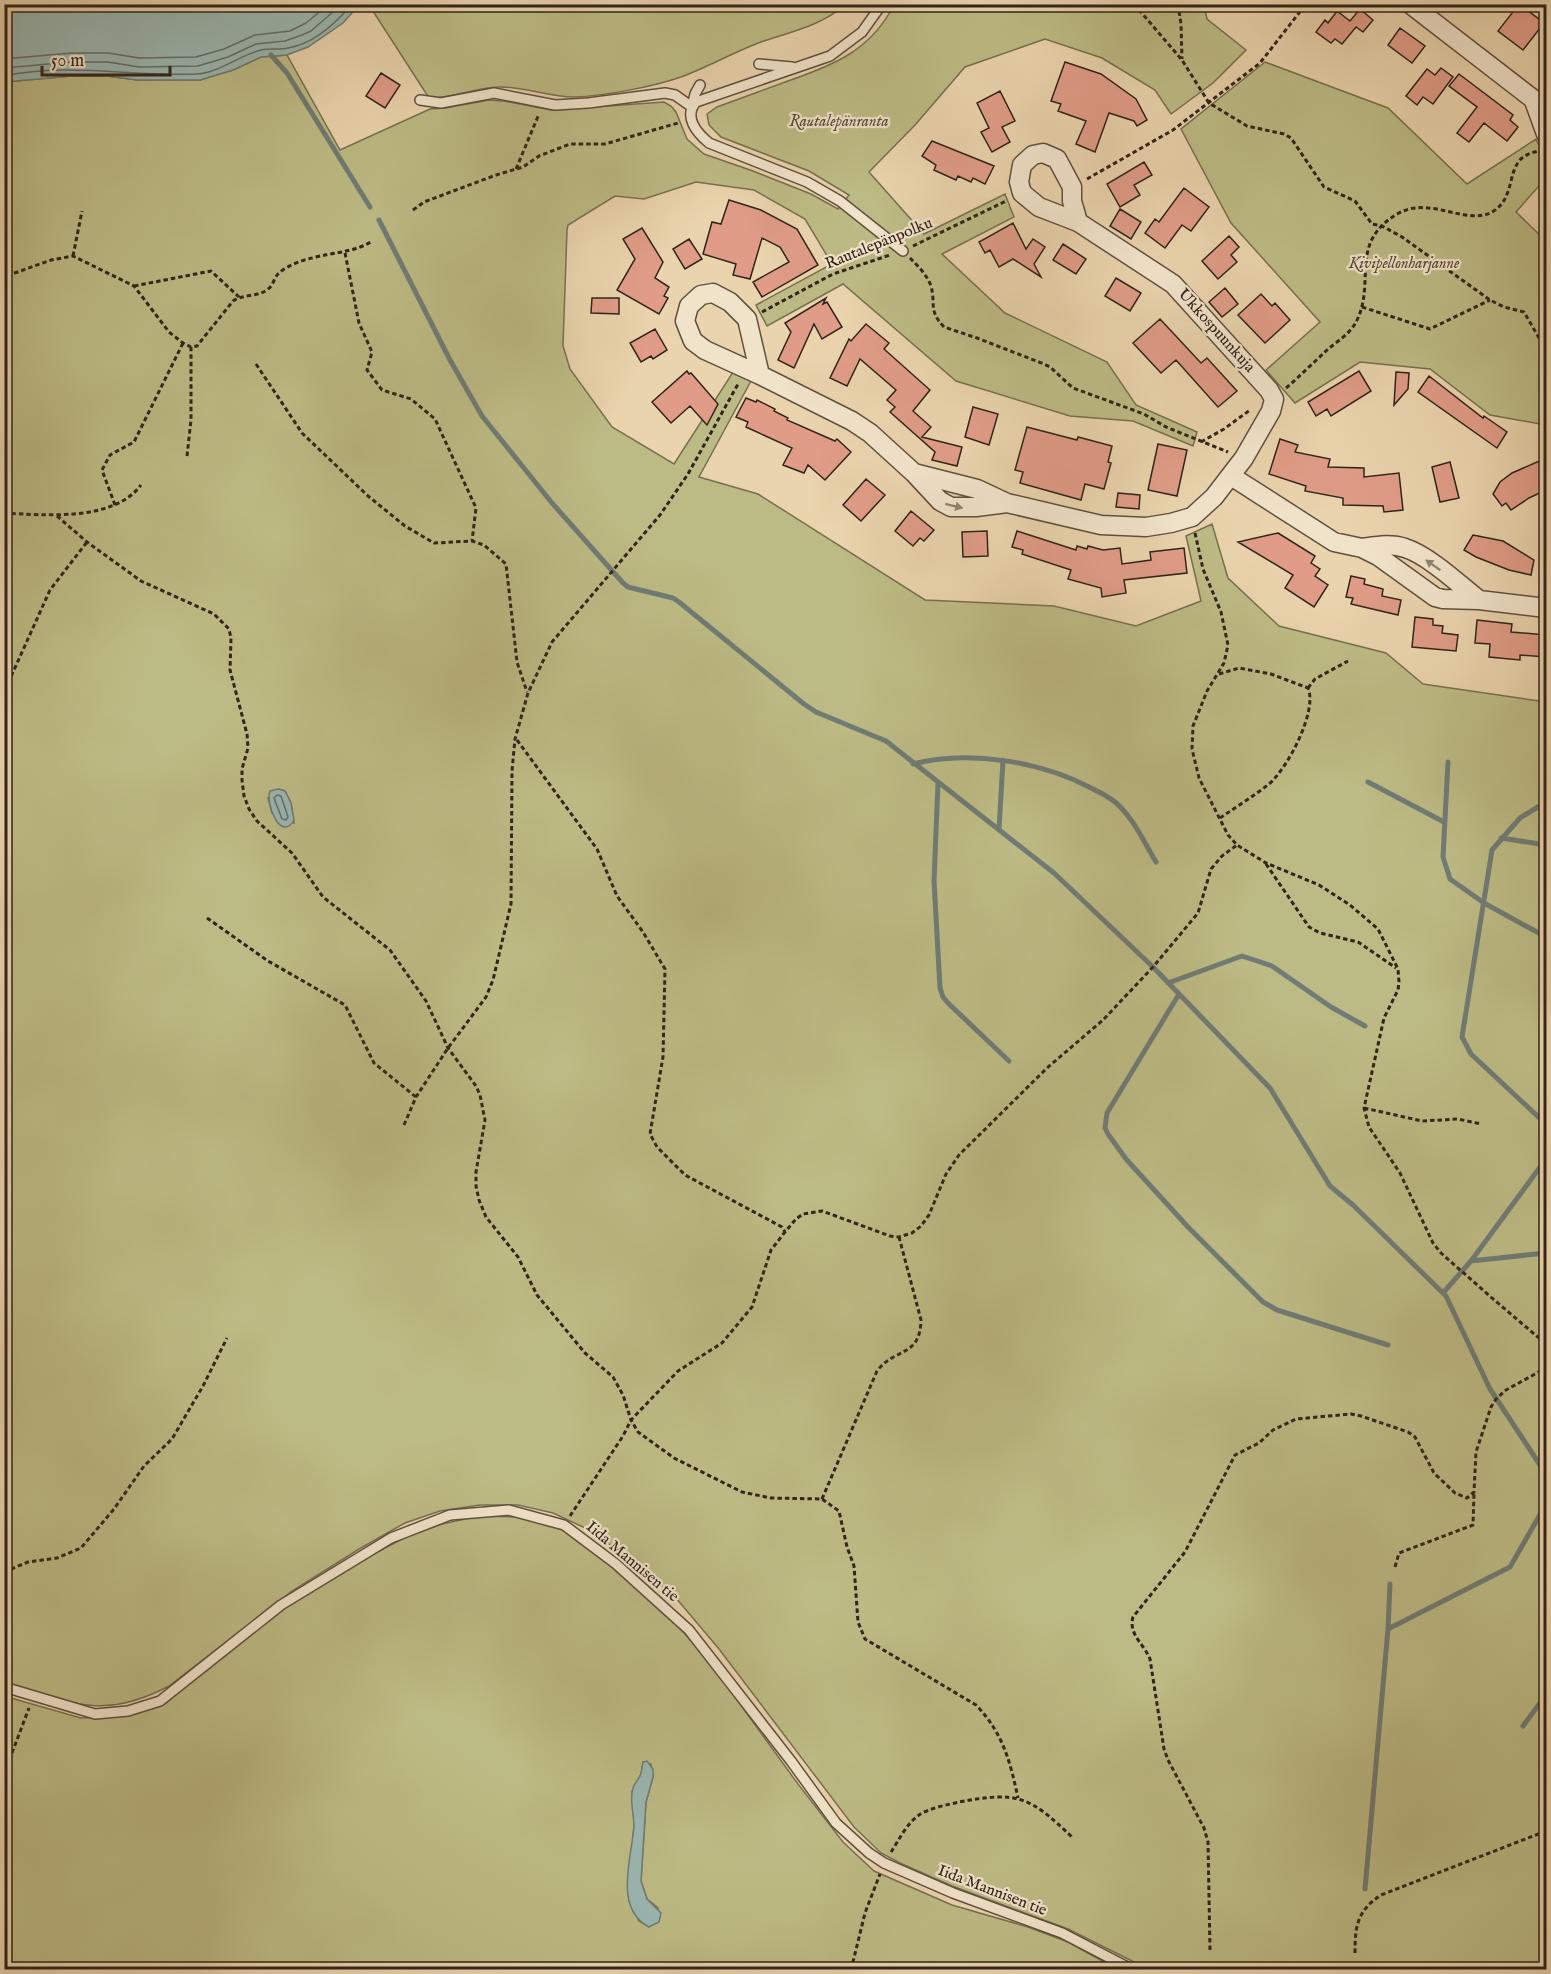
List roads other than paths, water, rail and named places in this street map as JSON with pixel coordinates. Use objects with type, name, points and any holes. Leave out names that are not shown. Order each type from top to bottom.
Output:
[{"type":"street","points":[[1410,4],[1540,105],[1546,134]]},
{"type":"street","name":"Ukkospuunkuja","points":[[1078,222],[1072,201],[1072,187],[1057,159],[1043,153],[1033,155],[1022,165],[1019,182],[1022,193],[1039,207],[1078,222],[1173,284],[1269,390],[1274,399],[1271,411],[1231,476]]},
{"type":"street","points":[[753,371],[747,320],[730,302],[713,293],[701,295],[689,306],[685,321],[693,341],[705,350],[753,371],[852,421],[914,473],[977,489],[1007,502],[1101,525],[1123,528],[1154,526],[1192,517],[1214,497],[1231,476],[1334,542],[1362,548],[1435,597],[1546,608]]},
{"type":"street","points":[[1362,548],[1387,545],[1405,548],[1418,554],[1479,600]]},
{"type":"lane","points":[[692,107],[700,100],[823,59],[862,32],[882,4]]},
{"type":"lane","points":[[759,64],[796,67]]},
{"type":"lane","points":[[700,85],[695,94],[691,119],[697,132],[708,143],[807,182],[840,201],[903,251]]},
{"type":"lane","points":[[420,100],[441,103],[494,93],[543,104],[588,103],[664,93],[675,95],[692,107]]},
{"type":"lane","name":"Iida Mannisen tie","points":[[4,1687],[95,1714],[128,1711],[160,1701],[281,1605],[391,1538],[450,1515],[509,1510],[564,1525],[616,1564],[689,1630],[836,1823],[868,1853],[884,1863],[953,1893],[1062,1933],[1133,1970]]},
{"type":"water","points":[[4,5],[359,5],[343,23],[308,47],[287,55],[261,57],[233,70],[200,80],[137,80],[107,76],[71,76],[5,82]]},
{"type":"water","points":[[278,789],[285,791],[291,803],[294,820],[289,826],[284,827],[279,824],[272,812],[270,791]]},
{"type":"water","points":[[647,1761],[653,1769],[653,1777],[646,1802],[641,1881],[647,1899],[661,1913],[659,1922],[649,1927],[631,1908],[627,1881],[634,1826],[632,1792],[641,1774],[643,1762]]},
{"type":"waterway","points":[[271,55],[287,73],[370,207]]},
{"type":"waterway","points":[[379,220],[450,360],[482,416],[552,503],[623,583],[628,587],[673,598],[804,704],[816,712],[886,741],[1054,873],[1153,967],[1270,1088],[1330,1186],[1353,1205],[1446,1296],[1490,1389],[1546,1474]]},
{"type":"waterway","points":[[913,764],[957,758],[980,758],[1027,765],[1071,779],[1115,802],[1138,830],[1156,862]]},
{"type":"waterway","points":[[999,830],[1003,760]]},
{"type":"waterway","points":[[1448,762],[1443,857],[1450,879],[1484,903],[1546,937]]},
{"type":"waterway","points":[[1368,782],[1444,822]]},
{"type":"waterway","points":[[938,783],[934,881],[940,988],[948,1003],[1009,1061]]},
{"type":"waterway","points":[[1546,802],[1520,818],[1492,850],[1462,1037],[1471,1054],[1546,1124]]},
{"type":"waterway","points":[[1501,838],[1546,845]]},
{"type":"waterway","points":[[1168,983],[1242,956],[1272,966],[1331,1007],[1365,1026]]},
{"type":"waterway","points":[[1179,994],[1107,1113],[1105,1128],[1108,1134],[1126,1159],[1188,1227],[1263,1302],[1277,1310],[1388,1345]]},
{"type":"waterway","points":[[1443,1293],[1471,1261],[1546,1159]]},
{"type":"waterway","points":[[1471,1261],[1546,1253]]},
{"type":"waterway","points":[[1365,1889],[1388,1629],[1510,1567],[1546,1504]]},
{"type":"waterway","points":[[1388,1629],[1390,1584]]},
{"type":"waterway","points":[[1523,1726],[1546,1695]]},
{"type":"park label","name":"Rautalepänranta","points":[[839,122]]},
{"type":"park label","name":"Kivipellonharjanne","points":[[1404,264]]}]
